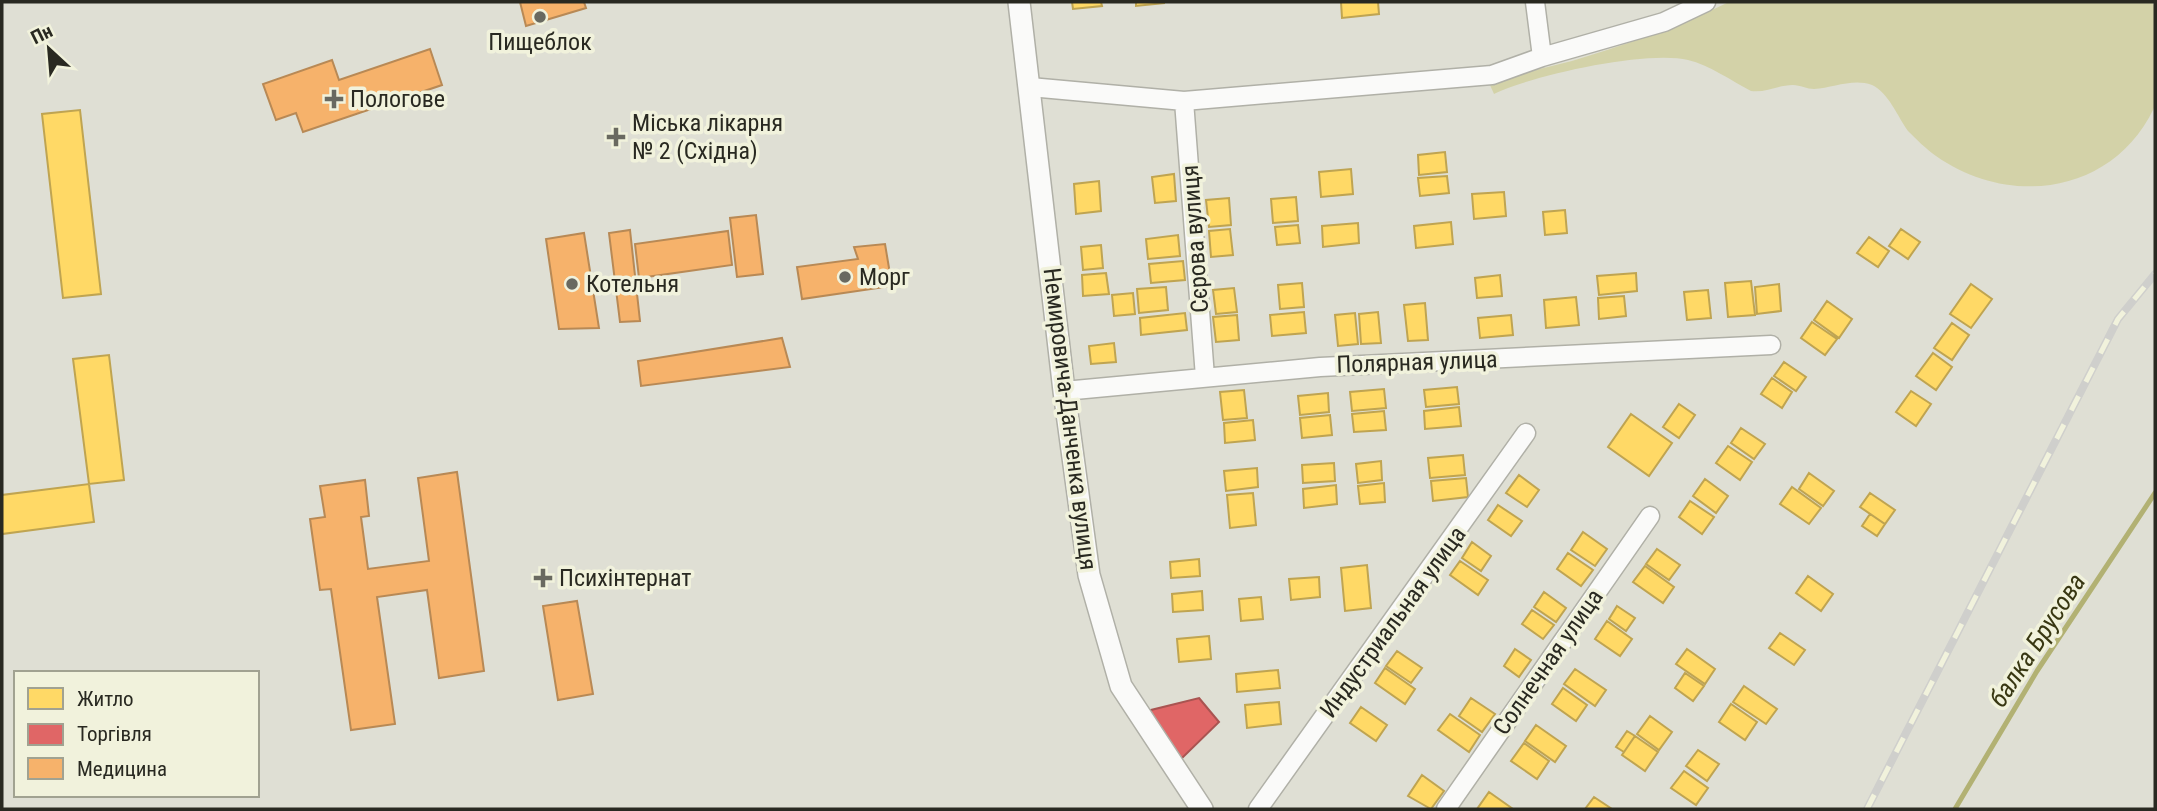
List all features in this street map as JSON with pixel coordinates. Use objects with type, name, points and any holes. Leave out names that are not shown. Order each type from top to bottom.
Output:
[{"type":"street","name":"Немировича-Данченка вулиця","points":[[1019,2],[1064,391],[1089,575],[1121,687],[1202,809]]},
{"type":"street","points":[[1535,2],[1542,57]]},
{"type":"street","points":[[1030,87],[1184,102],[1492,75],[1542,57],[1664,22],[1706,2]]},
{"type":"street","name":"Сєрова вулиця","points":[[1184,102],[1205,377]]},
{"type":"street","name":"Полярная улица","points":[[1064,391],[1320,366],[1770,345]]},
{"type":"street","name":"Индустриальная улица","points":[[1258,809],[1526,433]]},
{"type":"street","name":"Солнечная улица","points":[[1446,809],[1650,516]]},
{"type":"green space","points":[[1729,2],[2152,2],[2155,7],[2154,108],[2136,137],[2113,159],[2087,175],[2057,184],[2027,186],[1996,183],[1965,172],[1936,156],[1908,131],[1883,93],[1865,83],[1814,89],[1788,85],[1751,91],[1688,60],[1646,58],[1562,72],[1494,94],[1490,85],[1642,38]]},
{"type":"building: Житло","points":[[1072,2],[1101,2],[1102,6],[1073,9]]},
{"type":"building: Житло","points":[[1136,2],[1164,2],[1164,3],[1136,6]]},
{"type":"building: Житло","points":[[1341,2],[1378,2],[1379,14],[1342,18]]},
{"type":"building: Житло","points":[[80,110],[101,294],[63,298],[42,114]]},
{"type":"building: Житло","points":[[1445,152],[1447,172],[1419,175],[1418,155]]},
{"type":"building: Житло","points":[[1351,169],[1353,194],[1321,197],[1319,172]]},
{"type":"building: Житло","points":[[1174,174],[1176,201],[1155,203],[1152,177]]},
{"type":"building: Житло","points":[[1447,176],[1449,193],[1420,196],[1418,178]]},
{"type":"building: Житло","points":[[1099,181],[1101,211],[1076,214],[1074,184]]},
{"type":"building: Житло","points":[[1504,192],[1506,216],[1474,219],[1472,194]]},
{"type":"building: Житло","points":[[1296,197],[1298,221],[1273,223],[1271,199]]},
{"type":"building: Житло","points":[[1229,198],[1231,225],[1209,227],[1206,200]]},
{"type":"building: Житло","points":[[1565,210],[1567,233],[1545,235],[1543,212]]},
{"type":"building: Житло","points":[[1451,222],[1453,244],[1416,248],[1414,226]]},
{"type":"building: Житло","points":[[1358,223],[1359,243],[1323,247],[1322,226]]},
{"type":"building: Житло","points":[[1298,225],[1300,243],[1277,245],[1275,227]]},
{"type":"building: Житло","points":[[1230,229],[1233,255],[1211,257],[1209,231]]},
{"type":"building: Житло","points":[[1901,229],[1920,242],[1908,259],[1889,246]]},
{"type":"building: Житло","points":[[1178,235],[1180,256],[1148,259],[1146,239]]},
{"type":"building: Житло","points":[[1869,237],[1889,251],[1878,267],[1857,253]]},
{"type":"building: Житло","points":[[1101,245],[1103,268],[1083,270],[1081,247]]},
{"type":"building: Житло","points":[[1183,261],[1185,280],[1151,283],[1149,264]]},
{"type":"building: Житло","points":[[1106,273],[1109,294],[1083,296],[1082,275]]},
{"type":"building: Житло","points":[[1636,273],[1637,291],[1599,295],[1597,276]]},
{"type":"building: Житло","points":[[1500,275],[1502,296],[1477,298],[1475,278]]},
{"type":"building: Житло","points":[[1751,281],[1755,315],[1728,317],[1725,283]]},
{"type":"building: Житло","points":[[1302,283],[1304,307],[1280,309],[1278,285]]},
{"type":"building: Житло","points":[[1779,284],[1781,311],[1757,314],[1755,287]]},
{"type":"building: Житло","points":[[1971,284],[1992,299],[1971,328],[1950,314]]},
{"type":"building: Житло","points":[[1166,287],[1168,310],[1139,313],[1137,289]]},
{"type":"building: Житло","points":[[1234,288],[1237,312],[1216,314],[1213,290]]},
{"type":"building: Житло","points":[[1708,290],[1711,318],[1687,320],[1684,292]]},
{"type":"building: Житло","points":[[1133,293],[1135,314],[1114,316],[1112,295]]},
{"type":"building: Житло","points":[[1624,296],[1626,316],[1599,319],[1598,298]]},
{"type":"building: Житло","points":[[1576,297],[1579,325],[1546,328],[1544,300]]},
{"type":"building: Житло","points":[[1827,301],[1852,319],[1839,338],[1814,320]]},
{"type":"building: Житло","points":[[1425,303],[1428,340],[1408,341],[1404,305]]},
{"type":"building: Житло","points":[[1304,312],[1306,333],[1272,336],[1270,315]]},
{"type":"building: Житло","points":[[1378,312],[1381,343],[1361,344],[1359,314]]},
{"type":"building: Житло","points":[[1185,313],[1187,330],[1141,335],[1140,318]]},
{"type":"building: Житло","points":[[1355,313],[1358,344],[1338,346],[1335,315]]},
{"type":"building: Житло","points":[[1237,315],[1239,340],[1216,342],[1213,317]]},
{"type":"building: Житло","points":[[1511,315],[1513,335],[1480,338],[1478,318]]},
{"type":"building: Житло","points":[[1812,322],[1837,339],[1825,355],[1801,338]]},
{"type":"building: Житло","points":[[1952,323],[1969,335],[1952,360],[1934,348]]},
{"type":"building: Житло","points":[[1114,343],[1116,362],[1091,364],[1089,346]]},
{"type":"building: Житло","points":[[1933,353],[1952,367],[1936,390],[1916,376]]},
{"type":"building: Житло","points":[[109,355],[124,480],[89,484],[73,359]]},
{"type":"building: Житло","points":[[1784,362],[1806,377],[1796,391],[1774,376]]},
{"type":"building: Житло","points":[[1772,378],[1792,392],[1782,408],[1761,394]]},
{"type":"building: Житло","points":[[1457,387],[1459,404],[1426,407],[1424,390]]},
{"type":"building: Житло","points":[[1384,389],[1386,408],[1352,411],[1350,392]]},
{"type":"building: Житло","points":[[1244,390],[1247,418],[1223,420],[1220,392]]},
{"type":"building: Житло","points":[[1911,391],[1931,404],[1916,426],[1896,412]]},
{"type":"building: Житло","points":[[1328,393],[1329,412],[1300,415],[1298,396]]},
{"type":"building: Житло","points":[[1679,404],[1695,415],[1679,438],[1663,427]]},
{"type":"building: Житло","points":[[1459,407],[1461,426],[1425,429],[1424,411]]},
{"type":"building: Житло","points":[[1384,411],[1386,430],[1354,432],[1352,414]]},
{"type":"building: Житло","points":[[1631,414],[1672,443],[1649,476],[1608,447]]},
{"type":"building: Житло","points":[[1330,415],[1332,435],[1302,438],[1300,418]]},
{"type":"building: Житло","points":[[1253,420],[1255,440],[1225,443],[1224,423]]},
{"type":"building: Житло","points":[[1741,428],[1765,444],[1754,459],[1731,443]]},
{"type":"building: Житло","points":[[1728,446],[1752,462],[1740,480],[1716,463]]},
{"type":"building: Житло","points":[[1463,455],[1465,475],[1430,478],[1428,458]]},
{"type":"building: Житло","points":[[1381,461],[1382,480],[1358,483],[1356,464]]},
{"type":"building: Житло","points":[[1334,463],[1335,481],[1303,483],[1302,465]]},
{"type":"building: Житло","points":[[1257,468],[1258,487],[1226,491],[1224,471]]},
{"type":"building: Житло","points":[[1809,473],[1834,491],[1823,506],[1799,489]]},
{"type":"building: Житло","points":[[1519,475],[1539,490],[1527,507],[1506,493]]},
{"type":"building: Житло","points":[[1466,478],[1468,497],[1433,501],[1431,481]]},
{"type":"building: Житло","points":[[1705,479],[1728,496],[1716,513],[1693,496]]},
{"type":"building: Житло","points":[[1384,483],[1385,502],[1360,504],[1358,486]]},
{"type":"building: Житло","points":[[89,484],[94,522],[2,534],[2,495]]},
{"type":"building: Житло","points":[[1336,485],[1337,504],[1304,508],[1303,489]]},
{"type":"building: Житло","points":[[1792,487],[1821,508],[1809,524],[1780,504]]},
{"type":"building: Житло","points":[[1253,493],[1256,525],[1230,528],[1227,495]]},
{"type":"building: Житло","points":[[1870,493],[1895,510],[1885,524],[1860,507]]},
{"type":"building: Житло","points":[[1690,501],[1714,517],[1702,534],[1679,517]]},
{"type":"building: Житло","points":[[1498,505],[1522,521],[1511,536],[1488,520]]},
{"type":"building: Житло","points":[[1870,514],[1885,524],[1877,536],[1862,526]]},
{"type":"building: Житло","points":[[1583,532],[1607,549],[1595,566],[1571,550]]},
{"type":"building: Житло","points":[[1472,542],[1491,556],[1481,571],[1462,558]]},
{"type":"building: Житло","points":[[1657,549],[1680,565],[1669,580],[1646,564]]},
{"type":"building: Житло","points":[[1568,553],[1593,570],[1581,586],[1557,569]]},
{"type":"building: Житло","points":[[1199,559],[1200,576],[1171,578],[1170,562]]},
{"type":"building: Житло","points":[[1460,561],[1488,580],[1478,595],[1450,575]]},
{"type":"building: Житло","points":[[1367,565],[1371,608],[1345,611],[1341,568]]},
{"type":"building: Житло","points":[[1645,566],[1674,587],[1663,603],[1633,582]]},
{"type":"building: Житло","points":[[1808,576],[1833,594],[1821,611],[1796,593]]},
{"type":"building: Житло","points":[[1319,577],[1320,597],[1291,600],[1289,579]]},
{"type":"building: Житло","points":[[1202,591],[1203,610],[1173,612],[1172,594]]},
{"type":"building: Житло","points":[[1544,592],[1566,608],[1556,622],[1534,607]]},
{"type":"building: Житло","points":[[1261,597],[1263,619],[1241,621],[1239,599]]},
{"type":"building: Житло","points":[[1617,606],[1635,618],[1626,631],[1609,619]]},
{"type":"building: Житло","points":[[1532,610],[1554,625],[1543,639],[1522,624]]},
{"type":"building: Житло","points":[[1607,621],[1632,639],[1620,656],[1595,639]]},
{"type":"building: Житло","points":[[1780,633],[1805,650],[1794,665],[1769,648]]},
{"type":"building: Житло","points":[[1209,636],[1211,659],[1179,662],[1177,639]]},
{"type":"building: Житло","points":[[1515,649],[1531,660],[1519,677],[1504,666]]},
{"type":"building: Житло","points":[[1687,649],[1715,669],[1705,684],[1676,664]]},
{"type":"building: Житло","points":[[1397,651],[1422,668],[1411,683],[1386,666]]},
{"type":"building: Житло","points":[[1385,668],[1415,689],[1405,704],[1375,683]]},
{"type":"building: Житло","points":[[1575,669],[1606,690],[1595,706],[1564,684]]},
{"type":"building: Житло","points":[[1278,670],[1280,688],[1237,692],[1236,674]]},
{"type":"building: Житло","points":[[1685,673],[1704,686],[1693,701],[1675,688]]},
{"type":"building: Житло","points":[[1744,686],[1777,709],[1766,724],[1733,702]]},
{"type":"building: Житло","points":[[1563,688],[1587,705],[1576,721],[1552,704]]},
{"type":"building: Житло","points":[[1471,698],[1495,714],[1482,732],[1459,716]]},
{"type":"building: Житло","points":[[1279,702],[1281,724],[1247,728],[1245,705]]},
{"type":"building: Житло","points":[[1731,704],[1757,722],[1745,740],[1719,722]]},
{"type":"building: Житло","points":[[1361,707],[1387,725],[1376,741],[1350,723]]},
{"type":"building: Житло","points":[[1450,714],[1480,735],[1469,752],[1438,730]]},
{"type":"building: Житло","points":[[1650,716],[1672,732],[1659,750],[1637,734]]},
{"type":"building: Житло","points":[[1536,725],[1566,746],[1555,762],[1525,741]]},
{"type":"building: Житло","points":[[1627,731],[1635,736],[1624,752],[1616,747]]},
{"type":"building: Житло","points":[[1635,736],[1658,752],[1645,771],[1622,755]]},
{"type":"building: Житло","points":[[1524,743],[1549,761],[1537,779],[1511,761]]},
{"type":"building: Житло","points":[[1698,750],[1719,764],[1707,781],[1686,766]]},
{"type":"building: Житло","points":[[1684,771],[1708,788],[1696,805],[1671,788]]},
{"type":"building: Житло","points":[[1422,775],[1444,791],[1431,809],[1408,796]]},
{"type":"building: Житло","points":[[1489,792],[1513,809],[1477,809]]},
{"type":"building: Житло","points":[[1594,797],[1612,809],[1585,809]]},
{"type":"building: Торгівля","points":[[1199,698],[1219,722],[1178,762],[1147,711]]},
{"type":"building: Медицина","name":"Пищеблок","points":[[520,2],[584,2],[586,8],[526,26]]},
{"type":"building: Медицина","name":"Пологове","points":[[430,49],[442,85],[303,132],[296,113],[276,120],[263,84],[332,60],[339,80]]},
{"type":"building: Медицина","points":[[756,215],[763,274],[737,277],[730,218]]},
{"type":"building: Медицина","points":[[630,230],[640,321],[620,322],[609,233]]},
{"type":"building: Медицина","points":[[728,231],[732,265],[639,278],[635,244]]},
{"type":"building: Медицина","name":"Котельня","points":[[584,233],[599,328],[559,329],[546,239]]},
{"type":"building: Медицина","name":"Морг","points":[[885,244],[892,286],[802,299],[797,267],[858,259],[854,247]]},
{"type":"building: Медицина","points":[[782,338],[790,367],[641,386],[638,361]]},
{"type":"building: Медицина","points":[[457,472],[484,671],[439,678],[427,590],[377,597],[395,724],[351,730],[331,589],[320,590],[310,519],[325,517],[320,486],[365,480],[369,516],[361,517],[368,569],[429,561],[418,478]]},
{"type":"building: Медицина","points":[[577,601],[593,694],[558,700],[543,606]]},
{"type":"waterway","name":"балка Брусова","points":[[1955,809],[2037,671],[2155,493]]},
{"type":"railway","points":[[1867,809],[2118,319],[2155,274]]},
{"type":"place","name":"Пищеблок","points":[[540,17]]},
{"type":"place","name":"Пологове","points":[[334,99]]},
{"type":"place","name":"Міська лікарня № 2 (Східна)","points":[[616,137]]},
{"type":"place","name":"Морг","points":[[845,277]]},
{"type":"place","name":"Котельня","points":[[572,284]]},
{"type":"place","name":"Психінтернат","points":[[543,578]]}]
